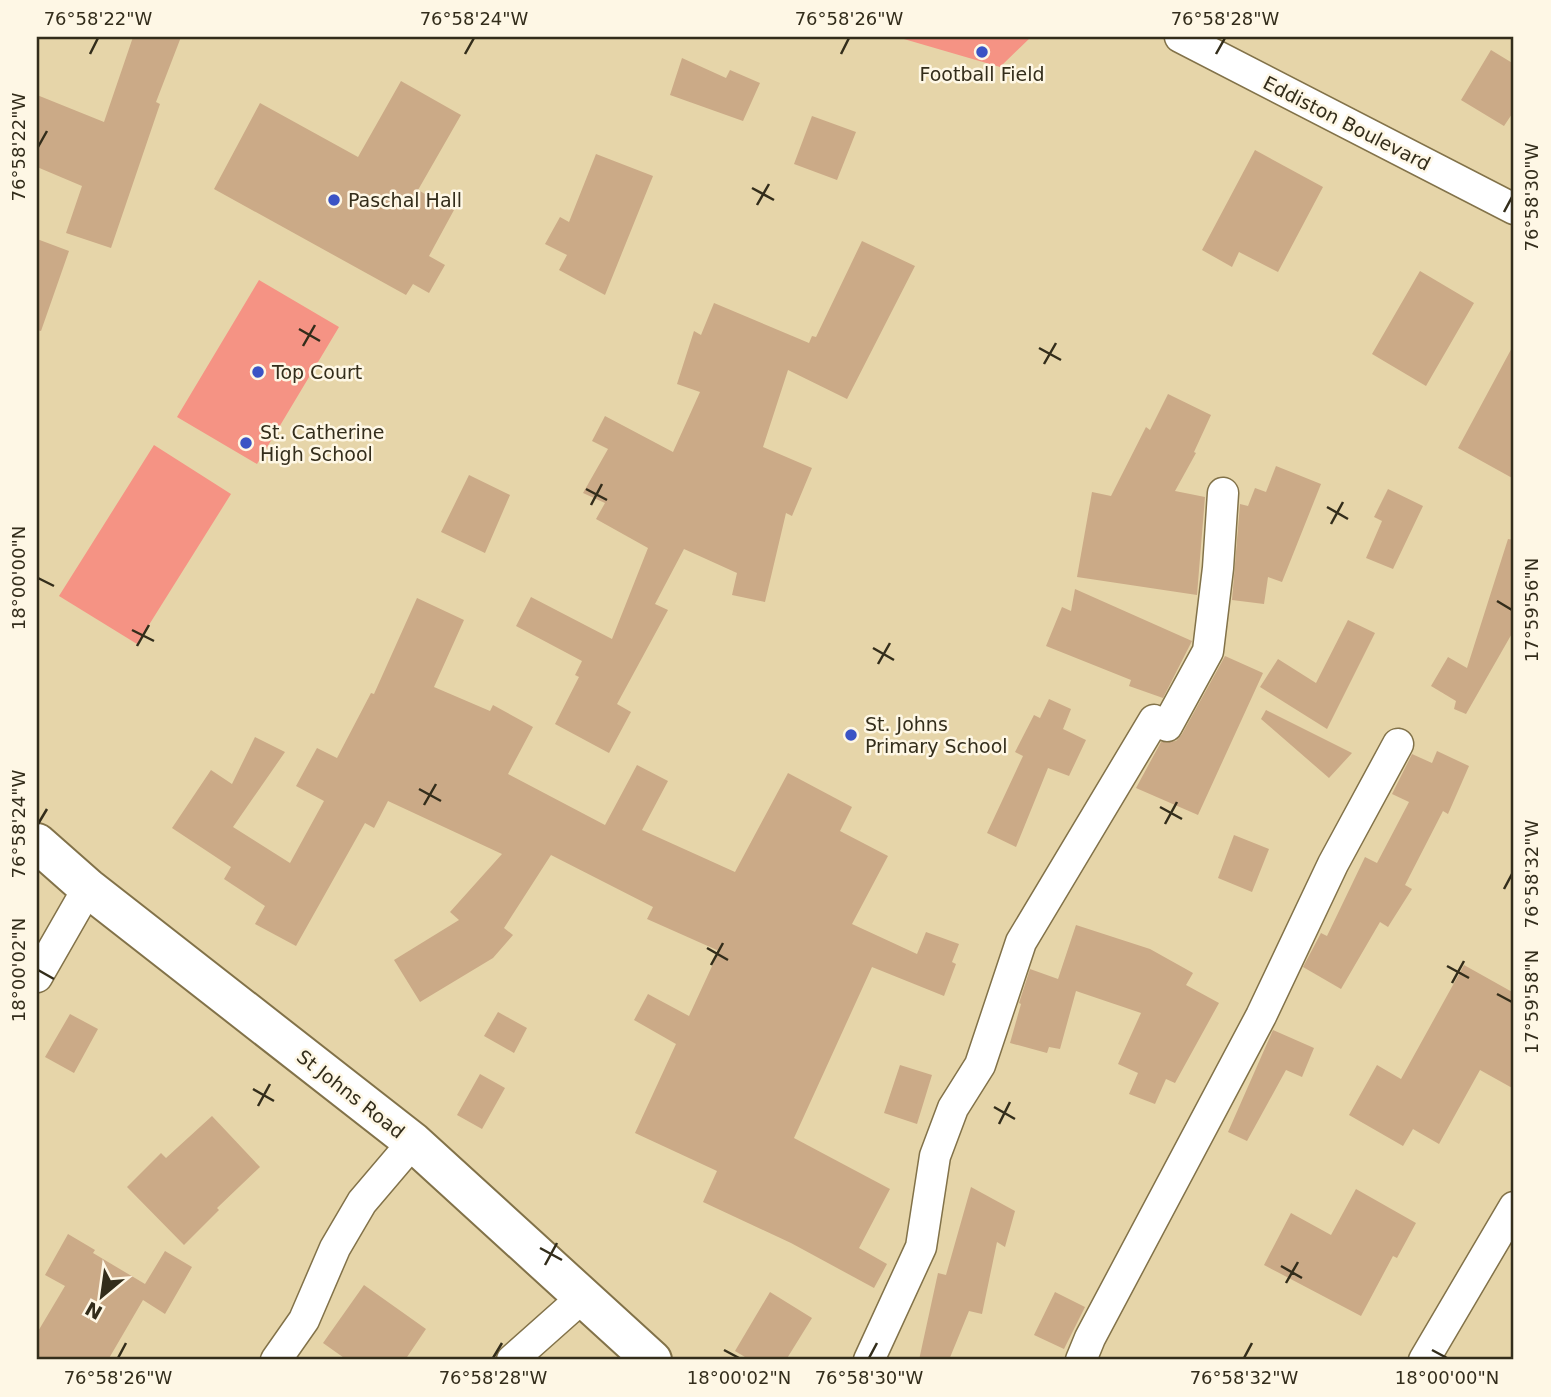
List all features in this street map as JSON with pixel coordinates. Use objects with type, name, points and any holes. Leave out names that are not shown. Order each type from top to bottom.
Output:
[{"type":"main road","name":"St Johns Road","points":[[37,843],[88,888],[412,1142],[652,1360]]},
{"type":"street","name":"Eddiston Boulevard","points":[[1180,37],[1514,209]]},
{"type":"street","points":[[869,1360],[921,1247],[935,1156],[953,1108],[980,1065],[1021,942],[1154,720],[1167,726],[1208,651],[1223,493]]},
{"type":"street","points":[[1081,1360],[1090,1338],[1261,1016],[1333,863],[1398,744]]},
{"type":"street","points":[[37,977],[88,888]]},
{"type":"street","points":[[276,1360],[304,1320],[335,1248],[362,1202],[412,1142]]},
{"type":"street","points":[[1424,1360],[1514,1207]]},
{"type":"street","points":[[512,1360],[584,1296]]},
{"type":"shaded area","name":"Football Field","points":[[897,37],[1031,37],[1000,67]]},
{"type":"shaded area","name":"Top Court","points":[[259,280],[339,327],[257,464],[177,417]]},
{"type":"shaded area","points":[[154,445],[231,494],[137,644],[59,596]]},
{"type":"building","points":[[133,37],[181,37],[156,102],[160,104],[111,248],[66,233],[82,186],[37,167],[37,95],[104,122]]},
{"type":"building","points":[[1491,50],[1514,64],[1514,111],[1504,126],[1461,100]]},
{"type":"building","points":[[682,58],[726,78],[730,70],[760,83],[743,121],[670,95]]},
{"type":"building","name":"Paschal Hall","points":[[401,81],[461,115],[418,190],[454,210],[429,256],[445,265],[429,293],[413,284],[406,295],[214,189],[260,103],[358,157]]},
{"type":"building","points":[[812,116],[856,132],[837,180],[794,164]]},
{"type":"building","points":[[1255,150],[1323,187],[1278,272],[1239,252],[1232,267],[1202,250]]},
{"type":"building","points":[[596,154],[653,176],[605,295],[559,270],[567,255],[545,244],[560,217],[569,222]]},
{"type":"building","points":[[37,239],[69,251],[41,331],[37,330]]},
{"type":"building","points":[[862,241],[915,266],[847,399],[788,370],[763,447],[812,468],[792,516],[786,513],[765,602],[732,595],[737,573],[684,549],[655,604],[668,610],[617,704],[631,712],[609,753],[555,724],[579,677],[575,675],[582,661],[516,626],[531,597],[612,639],[648,548],[596,519],[605,503],[583,493],[608,449],[592,441],[605,416],[673,452],[700,392],[677,384],[694,331],[701,335],[714,303],[809,343],[812,336],[816,337]]},
{"type":"building","points":[[1420,271],[1474,303],[1426,386],[1372,354]]},
{"type":"building","points":[[1514,344],[1514,479],[1458,448]]},
{"type":"building","points":[[1168,394],[1211,415],[1194,452],[1196,453],[1175,491],[1205,497],[1197,595],[1077,577],[1092,492],[1111,496],[1146,427],[1150,430]]},
{"type":"building","points":[[1276,466],[1321,484],[1282,582],[1268,577],[1264,604],[1232,600],[1240,504],[1248,506],[1255,488],[1266,492]]},
{"type":"building","points":[[469,475],[510,495],[485,553],[441,532]]},
{"type":"building","points":[[1388,489],[1423,506],[1393,569],[1366,558],[1382,521],[1374,517]]},
{"type":"building","points":[[1508,539],[1514,540],[1514,630],[1466,714],[1454,709],[1456,701],[1431,686],[1448,657],[1467,668]]},
{"type":"building","points":[[1075,589],[1192,641],[1163,698],[1129,686],[1131,680],[1046,646],[1062,607],[1071,611]]},
{"type":"building","points":[[417,598],[464,620],[434,687],[490,711],[493,705],[533,727],[508,774],[605,825],[637,765],[668,781],[642,830],[735,872],[788,773],[852,807],[840,831],[888,856],[852,924],[917,954],[926,932],[959,944],[952,962],[956,964],[944,996],[872,967],[794,1138],[890,1189],[859,1248],[887,1264],[874,1288],[791,1243],[703,1202],[717,1171],[635,1133],[676,1044],[634,1020],[648,994],[689,1016],[719,951],[647,919],[653,907],[551,855],[504,928],[513,935],[493,958],[420,1002],[394,960],[459,920],[450,912],[502,854],[388,801],[374,828],[365,823],[296,946],[255,924],[265,906],[224,879],[231,867],[172,828],[211,770],[232,784],[255,737],[285,752],[233,827],[290,863],[324,801],[296,786],[317,748],[337,758],[371,693],[374,694]]},
{"type":"building","points":[[1348,620],[1375,633],[1327,729],[1260,687],[1278,659],[1316,683]]},
{"type":"building","points":[[1225,656],[1263,673],[1198,815],[1136,788],[1161,742],[1176,741],[1182,734]]},
{"type":"building","points":[[1049,699],[1071,709],[1063,729],[1086,740],[1069,776],[1048,768],[1016,847],[987,833],[1023,756],[1015,752],[1034,715],[1040,718]]},
{"type":"building","points":[[1266,710],[1352,753],[1329,778],[1261,719]]},
{"type":"building","points":[[1437,751],[1469,766],[1448,814],[1443,811],[1405,885],[1412,889],[1388,927],[1380,922],[1341,989],[1303,967],[1321,933],[1327,936],[1365,857],[1377,863],[1409,802],[1392,794],[1412,754],[1432,763]]},
{"type":"building","points":[[1234,835],[1269,849],[1252,892],[1218,878]]},
{"type":"building","points":[[1076,925],[1150,949],[1193,973],[1186,985],[1219,1003],[1175,1083],[1166,1079],[1155,1104],[1129,1094],[1138,1073],[1118,1064],[1141,1013],[1076,991],[1060,1049],[1049,1047],[1047,1053],[1010,1043],[1030,969],[1058,979]]},
{"type":"building","points":[[1464,965],[1514,993],[1514,1089],[1480,1070],[1439,1144],[1413,1129],[1403,1146],[1349,1115],[1377,1065],[1401,1079]]},
{"type":"building","points":[[498,1012],[527,1028],[514,1053],[484,1036]]},
{"type":"building","points":[[70,1014],[98,1029],[74,1073],[45,1057]]},
{"type":"building","points":[[1273,1030],[1314,1048],[1302,1077],[1286,1070],[1247,1141],[1228,1132]]},
{"type":"building","points":[[900,1065],[932,1075],[917,1124],[884,1113]]},
{"type":"building","points":[[480,1074],[505,1088],[482,1129],[457,1115]]},
{"type":"building","points":[[212,1116],[260,1167],[217,1208],[219,1210],[184,1245],[127,1187],[161,1153],[166,1158]]},
{"type":"building","points":[[971,1187],[1015,1211],[1005,1247],[997,1242],[982,1314],[969,1311],[949,1360],[919,1360],[938,1273],[946,1275]]},
{"type":"building","points":[[1356,1189],[1416,1223],[1397,1258],[1393,1256],[1361,1316],[1264,1265],[1291,1213],[1331,1235]]},
{"type":"building","points":[[68,1234],[95,1250],[93,1253],[145,1284],[165,1251],[192,1267],[165,1314],[143,1300],[108,1360],[37,1360],[37,1333],[65,1286],[45,1275]]},
{"type":"building","points":[[364,1285],[426,1329],[405,1360],[347,1360],[323,1343]]},
{"type":"building","points":[[770,1292],[812,1318],[786,1360],[750,1360],[735,1351]]},
{"type":"building","points":[[1055,1292],[1085,1307],[1064,1349],[1034,1335]]},
{"type":"place","name":"Football Field","points":[[982,52]]},
{"type":"place","name":"Paschal Hall","points":[[334,200]]},
{"type":"place","name":"Top Court","points":[[258,372]]},
{"type":"place","name":"St. Catherine High School","points":[[246,443]]},
{"type":"place","name":"St. Johns Primary School","points":[[851,735]]}]
